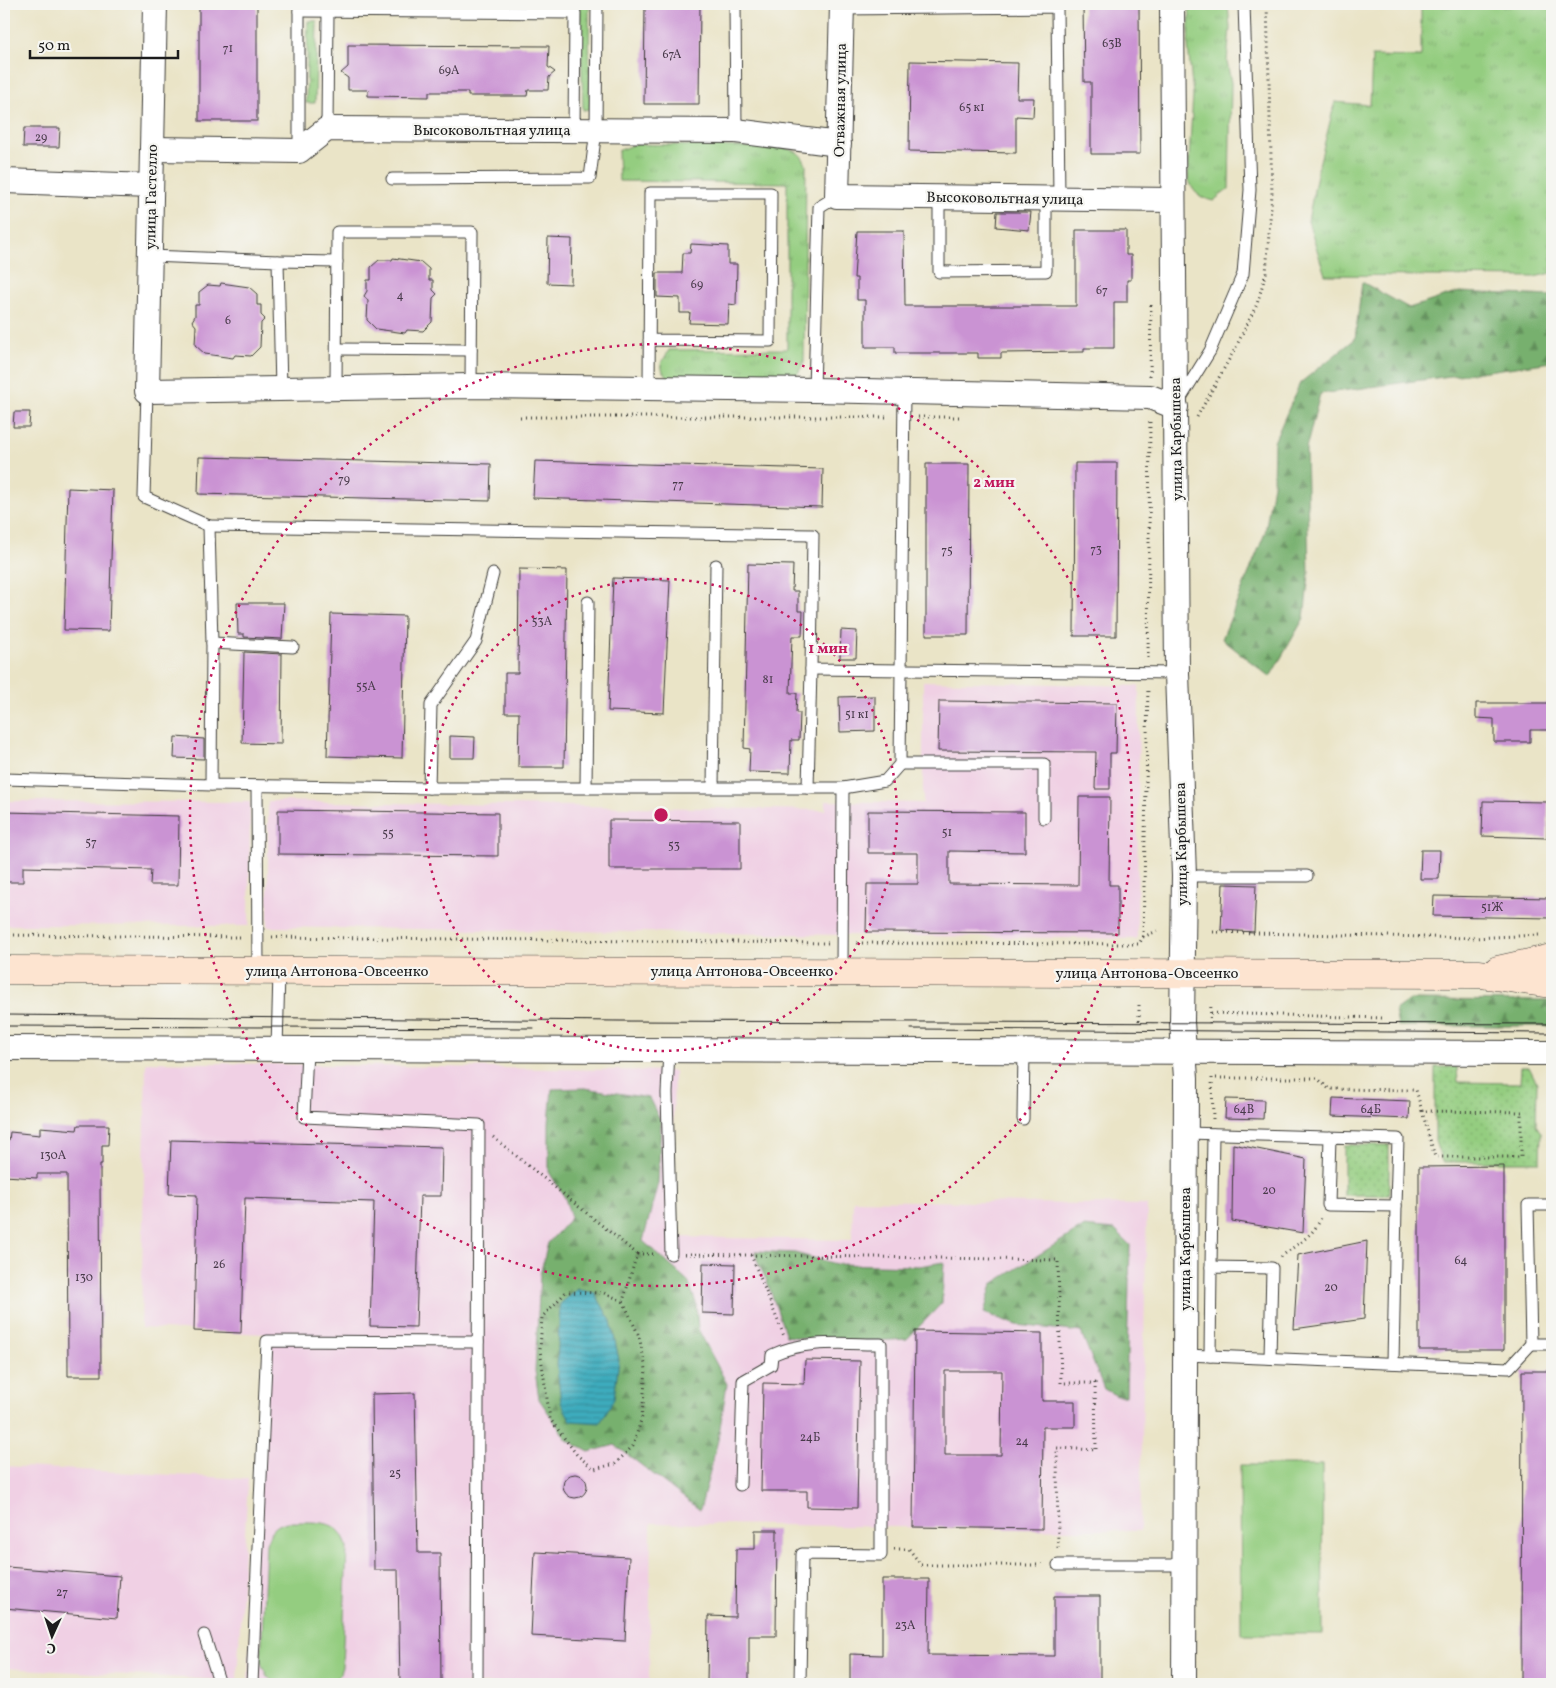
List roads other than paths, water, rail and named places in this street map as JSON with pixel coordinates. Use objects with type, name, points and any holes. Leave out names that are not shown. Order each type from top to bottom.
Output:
[{"type":"main road","name":"улица Антонова-Овсеенко","points":[[1480,974],[1548,947]]},
{"type":"main road","name":"улица Антонова-Овсеенко","points":[[4,970],[1480,974],[1552,984]]},
{"type":"street","name":"улица Гастелло","points":[[146,391],[155,4]]},
{"type":"street","name":"улица Карбышева","points":[[1172,4],[1177,673],[1184,876],[1182,1022],[1185,1051],[1186,1133],[1184,1684]]},
{"type":"street","name":"Отважная улица","points":[[838,196],[842,6]]},
{"type":"street","points":[[152,149],[299,151],[327,129]]},
{"type":"street","name":"Высоковольтная улица","points":[[327,129],[736,131],[839,144]]},
{"type":"street","points":[[4,181],[151,186]]},
{"type":"street","name":"Высоковольтная улица","points":[[838,196],[1172,200]]},
{"type":"street","points":[[146,391],[471,386],[814,390],[1150,397],[1176,415]]},
{"type":"street","points":[[4,1048],[1552,1053]]},
{"type":"lane","points":[[585,130],[597,4]]},
{"type":"lane","points":[[735,4],[736,131]]},
{"type":"lane","points":[[1176,415],[1210,351],[1243,274],[1250,190],[1244,4]]},
{"type":"lane","points":[[842,6],[1057,5],[1052,199],[1046,271],[940,272],[939,198]]},
{"type":"lane","points":[[299,151],[299,7],[328,11],[575,13],[590,178],[392,179]]},
{"type":"lane","points":[[327,129],[328,11]]},
{"type":"lane","points":[[649,340],[770,341],[771,193],[650,192],[649,340],[649,388]]},
{"type":"lane","points":[[814,390],[818,207],[838,196]]},
{"type":"lane","points":[[336,389],[337,232],[472,232],[471,386]]},
{"type":"lane","points":[[150,256],[337,262]]},
{"type":"lane","points":[[278,261],[281,389]]},
{"type":"lane","points":[[337,349],[471,350]]},
{"type":"lane","points":[[146,391],[144,497],[209,526],[813,534],[808,788]]},
{"type":"lane","points":[[4,779],[257,786],[429,788],[843,788],[885,781],[900,764],[904,392]]},
{"type":"lane","points":[[209,526],[212,643],[211,785]]},
{"type":"lane","points":[[713,787],[716,565]]},
{"type":"lane","points":[[429,788],[431,705],[476,641],[492,574]]},
{"type":"lane","points":[[586,787],[588,602]]},
{"type":"lane","points":[[212,643],[293,647]]},
{"type":"lane","points":[[811,669],[1177,673]]},
{"type":"lane","points":[[900,764],[1044,764],[1044,818]]},
{"type":"lane","points":[[257,786],[257,937],[268,972],[277,1049]]},
{"type":"lane","points":[[842,971],[843,788]]},
{"type":"lane","points":[[1184,876],[1308,876]]},
{"type":"lane","points":[[307,1050],[304,1117],[479,1125],[478,1684]]},
{"type":"lane","points":[[669,1050],[667,1094],[671,1254]]},
{"type":"lane","points":[[1023,1119],[1024,1050]]},
{"type":"lane","points":[[1186,1133],[1398,1139],[1393,1363]]},
{"type":"lane","points":[[1210,1356],[1213,1134]]},
{"type":"lane","points":[[1330,1137],[1328,1204],[1396,1206]]},
{"type":"lane","points":[[1185,1355],[1509,1368],[1531,1344],[1528,1204],[1552,1205]]},
{"type":"lane","points":[[1211,1267],[1272,1268],[1270,1358]]},
{"type":"lane","points":[[252,1684],[267,1341],[478,1342]]},
{"type":"lane","points":[[740,1485],[743,1381],[771,1365],[772,1355],[788,1347],[825,1344],[881,1344],[880,1555],[802,1554],[800,1684]]},
{"type":"lane","points":[[1531,1344],[1552,1344]]},
{"type":"lane","points":[[1058,1565],[1185,1565]]},
{"type":"lane","points":[[204,1635],[220,1684]]},
{"type":"water","points":[[577,1289],[595,1293],[611,1321],[619,1360],[614,1399],[600,1423],[571,1421],[561,1403],[557,1367],[560,1304]]},
{"type":"tram line","points":[[4,1015],[619,1021],[1552,1024]]},
{"type":"tram line","points":[[4,1026],[534,1028]]},
{"type":"tram line","points":[[911,1029],[1552,1033]]}]
